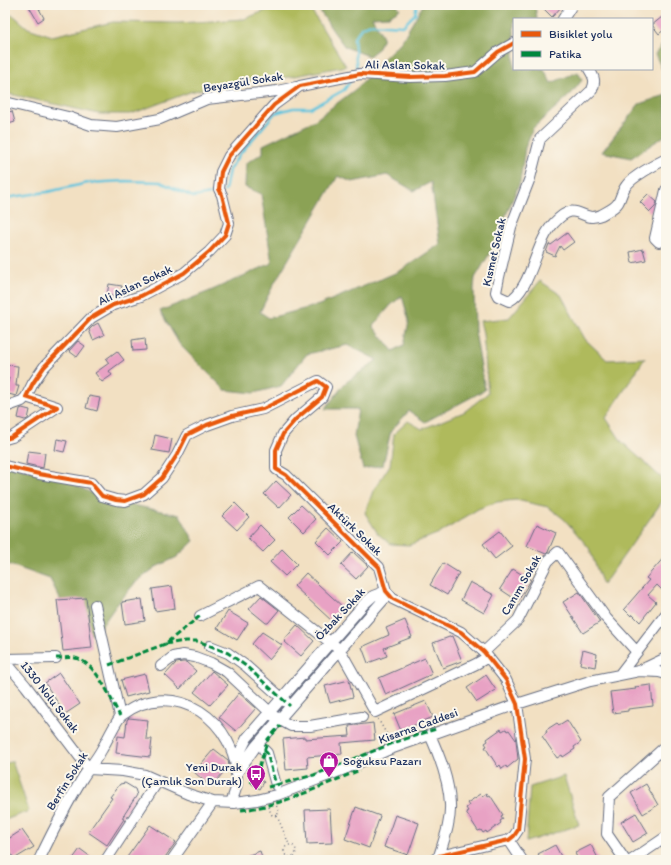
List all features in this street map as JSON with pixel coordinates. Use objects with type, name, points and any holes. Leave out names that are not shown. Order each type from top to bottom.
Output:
[{"type":"street","points":[[564,18],[572,5]]},
{"type":"street","name":"Ali Aslan Sokak","points":[[26,397],[33,383],[44,367],[91,318],[113,305],[141,296],[184,273],[209,252],[224,235],[229,223],[220,192],[221,172],[229,156],[274,104],[300,86],[355,75],[410,77],[468,74],[476,72],[498,52],[513,44]]},
{"type":"street","name":"Kısmet Sokak","points":[[590,70],[594,76],[595,84],[592,90],[540,139],[530,178],[511,227],[496,292],[498,296],[509,301],[513,299],[524,284],[548,229],[561,216],[573,210],[586,216],[599,216],[618,204],[626,186],[633,179],[666,159]]},
{"type":"street","name":"Beyazgül Sokak","points":[[5,102],[68,117],[91,125],[117,127],[160,119],[207,99],[277,91],[300,86]]},
{"type":"street","points":[[666,190],[655,238],[659,242],[666,233]]},
{"type":"street","name":"Aktürk Sokak","points":[[5,466],[39,474],[91,483],[102,496],[125,501],[144,494],[162,478],[177,455],[187,435],[207,425],[232,416],[263,409],[318,381],[326,387],[322,397],[296,419],[283,434],[276,450],[276,469],[286,475],[379,567],[386,591]]},
{"type":"street","points":[[5,404],[8,406],[22,401],[26,397],[57,407],[12,437],[5,439]]},
{"type":"street","name":"Canım Sokak","points":[[486,654],[518,620],[548,562],[558,552],[606,618],[637,652]]},
{"type":"street","points":[[200,616],[259,586],[340,650],[374,712],[476,664],[486,654]]},
{"type":"street","points":[[386,591],[393,599],[461,632],[486,654],[506,680],[517,704],[525,759],[518,830],[509,840],[438,859]]},
{"type":"street","name":"Özbak Sokak","points":[[386,591],[385,598],[256,746],[236,774],[239,754],[247,738],[373,596],[386,591]]},
{"type":"street","points":[[96,605],[120,716],[148,701],[159,700],[181,702],[200,711],[212,720],[222,732],[229,745],[234,761],[237,782],[231,803]]},
{"type":"street","points":[[620,674],[666,614]]},
{"type":"street","points":[[210,646],[228,653],[246,666],[290,706]]},
{"type":"street","points":[[161,666],[173,657],[183,655],[195,657],[211,663],[227,672],[270,712],[290,726],[310,726],[362,716]]},
{"type":"street","points":[[5,660],[56,658]]},
{"type":"street","points":[[639,671],[666,658]]},
{"type":"street","name":"1330 Nolu Sokak","points":[[5,660],[89,769]]},
{"type":"street","name":"Kisarna Caddesi","points":[[89,769],[145,775],[188,794],[214,802],[231,803],[257,800],[277,795],[347,768],[390,749],[517,704],[590,681],[639,671],[659,672],[666,674]]},
{"type":"street","name":"Berfin Sokak","points":[[39,860],[59,819],[120,716]]},
{"type":"street","points":[[430,735],[445,772],[450,805],[447,832],[438,859]]},
{"type":"street","points":[[625,860],[607,834],[609,797],[666,746]]},
{"type":"street","points":[[264,750],[267,753],[276,785]]},
{"type":"street","points":[[106,860],[158,781]]},
{"type":"street","points":[[172,860],[214,802]]},
{"type":"street","points":[[632,860],[666,837]]},
{"type":"street","points":[[509,840],[522,860]]},
{"type":"street","points":[[5,856],[8,860]]},
{"type":"path","points":[[374,712],[391,744]]},
{"type":"path","points":[[276,803],[279,811],[277,816],[289,844],[296,848],[295,858],[288,860]]},
{"type":"path","points":[[268,806],[272,814],[277,816]]},
{"type":"path","points":[[289,844],[285,846],[284,852],[288,857],[294,856]]},
{"type":"green space","points":[[280,5],[308,5],[346,66],[290,77],[236,81],[190,92],[131,114],[99,114],[5,93],[5,17],[13,15],[28,28],[52,36],[113,22],[179,23],[244,19]]},
{"type":"green space","points":[[316,5],[397,5],[400,9],[389,16],[372,17],[383,37],[379,48],[369,56],[345,47]]},
{"type":"green space","points":[[423,5],[535,5],[537,18],[513,18],[513,70],[544,70],[551,83],[578,72],[582,80],[572,93],[533,128],[525,148],[520,182],[490,253],[475,278],[475,331],[485,390],[425,422],[409,411],[391,431],[383,465],[363,469],[354,436],[358,409],[325,409],[345,383],[377,360],[348,345],[307,354],[281,386],[254,393],[225,390],[180,345],[160,311],[210,291],[272,263],[261,194],[245,187],[246,163],[263,153],[263,145],[315,120],[357,88],[401,42]],"holes":[[[387,175],[414,191],[431,182],[440,244],[400,271],[319,305],[269,318],[260,312],[275,282],[338,176],[352,182]],[[402,296],[409,321],[404,345],[393,351],[373,326],[391,305]]]},
{"type":"green space","points":[[666,40],[666,78],[655,54]]},
{"type":"green space","points":[[666,95],[666,135],[631,158],[602,152],[639,104]]},
{"type":"green space","points":[[540,281],[561,295],[585,339],[607,360],[645,358],[606,418],[622,442],[666,482],[666,496],[603,585],[589,548],[564,519],[548,507],[516,500],[497,502],[478,509],[442,532],[409,545],[391,544],[378,534],[365,513],[373,491],[390,465],[394,434],[408,421],[422,429],[464,412],[488,393],[483,333],[480,321],[509,318]]},
{"type":"green space","points":[[5,464],[58,477],[104,499],[180,515],[194,541],[177,557],[156,567],[135,583],[115,607],[96,634],[73,634],[68,615],[50,579],[5,563]]},
{"type":"green space","points":[[12,761],[29,811],[5,820],[5,764]]},
{"type":"green space","points":[[564,776],[579,825],[526,842],[530,787]]},
{"type":"building","points":[[28,5],[37,5],[44,18],[38,22]]},
{"type":"building","points":[[547,5],[563,5],[552,17],[544,9]]},
{"type":"building","points":[[662,17],[666,22],[666,28],[659,34],[653,24]]},
{"type":"building","points":[[12,111],[15,122],[5,125],[5,113]]},
{"type":"building","points":[[648,194],[657,202],[655,207],[650,212],[640,202]]},
{"type":"building","points":[[567,233],[574,242],[563,250],[560,246],[555,256],[546,252],[549,244],[551,245]]},
{"type":"building","points":[[643,249],[646,260],[632,263],[630,252]]},
{"type":"building","points":[[109,284],[122,286],[120,296],[117,297],[107,295]]},
{"type":"building","points":[[98,323],[104,335],[93,340],[89,330]]},
{"type":"building","points":[[145,338],[146,350],[133,351],[132,340]]},
{"type":"building","points":[[78,341],[85,346],[77,357],[69,351]]},
{"type":"building","points":[[117,351],[124,360],[109,371],[112,375],[102,382],[95,373],[109,363],[106,359]]},
{"type":"building","points":[[5,365],[18,366],[16,386],[19,386],[16,396],[5,393],[9,378],[5,378]]},
{"type":"building","points":[[89,396],[100,398],[97,411],[86,408]]},
{"type":"building","points":[[20,409],[30,410],[28,419],[25,420],[18,418]]},
{"type":"building","points":[[155,435],[172,439],[169,453],[152,450]]},
{"type":"building","points":[[57,439],[67,441],[64,452],[55,450]]},
{"type":"building","points":[[28,451],[45,453],[43,468],[26,464]]},
{"type":"building","points":[[276,481],[291,495],[279,508],[264,494]]},
{"type":"building","points":[[235,503],[249,517],[237,530],[222,516]]},
{"type":"building","points":[[301,505],[316,519],[304,532],[289,517]]},
{"type":"building","points":[[537,524],[556,533],[546,554],[527,546]]},
{"type":"building","points":[[260,525],[275,540],[263,552],[248,538]]},
{"type":"building","points":[[328,528],[343,542],[330,555],[316,541]]},
{"type":"building","points":[[500,531],[512,546],[495,559],[483,544]]},
{"type":"building","points":[[282,549],[297,564],[285,576],[270,562]]},
{"type":"building","points":[[353,552],[368,566],[356,579],[341,565]]},
{"type":"building","points":[[666,555],[666,587],[663,591],[657,585],[648,595],[656,602],[640,622],[624,609],[649,580],[646,578]]},
{"type":"building","points":[[443,563],[459,573],[447,595],[430,585]]},
{"type":"building","points":[[513,569],[531,580],[518,601],[500,589]]},
{"type":"building","points":[[306,573],[344,608],[332,621],[294,586]]},
{"type":"building","points":[[470,582],[494,595],[484,613],[461,600]]},
{"type":"building","points":[[172,586],[175,608],[155,611],[152,589]]},
{"type":"building","points":[[579,592],[600,622],[583,633],[563,602]]},
{"type":"building","points":[[261,596],[279,610],[268,623],[249,609]]},
{"type":"building","points":[[86,598],[92,648],[63,651],[57,600]]},
{"type":"building","points":[[142,599],[145,621],[125,624],[122,602]]},
{"type":"building","points":[[228,611],[248,623],[237,640],[217,628]]},
{"type":"building","points":[[405,620],[412,637],[384,648],[387,656],[368,663],[362,647],[389,635],[386,628]]},
{"type":"building","points":[[297,625],[314,641],[301,656],[284,640]]},
{"type":"building","points":[[262,632],[282,645],[269,660],[252,644]]},
{"type":"building","points":[[452,636],[462,661],[443,668],[433,643]]},
{"type":"building","points":[[583,650],[597,654],[595,667],[580,664]]},
{"type":"building","points":[[425,658],[432,674],[386,695],[379,678]]},
{"type":"building","points":[[186,662],[196,671],[180,689],[165,675],[176,663]]},
{"type":"building","points":[[212,671],[228,685],[210,705],[194,692]]},
{"type":"building","points":[[59,673],[80,704],[65,714],[45,683]]},
{"type":"building","points":[[145,674],[149,691],[126,697],[121,680]]},
{"type":"building","points":[[486,675],[496,690],[477,702],[467,688]]},
{"type":"building","points":[[349,680],[353,697],[330,703],[325,686]]},
{"type":"building","points":[[651,685],[653,706],[628,709],[628,711],[613,713],[610,692],[636,689],[635,687]]},
{"type":"building","points":[[239,693],[256,708],[236,731],[219,717]]},
{"type":"building","points":[[426,701],[433,717],[401,731],[394,714]]},
{"type":"building","points":[[129,718],[148,720],[146,739],[152,739],[150,757],[116,753],[118,736],[125,737],[127,720]]},
{"type":"building","points":[[567,720],[581,742],[574,747],[575,749],[563,757],[562,755],[557,758],[542,736],[547,732],[546,730],[557,723],[559,725]]},
{"type":"building","points":[[373,723],[375,740],[341,743],[342,754],[307,757],[308,768],[286,770],[283,739],[350,736],[349,726]]},
{"type":"building","points":[[501,729],[502,731],[506,729],[507,731],[509,730],[516,740],[518,759],[507,768],[506,766],[502,769],[500,765],[498,767],[485,747],[487,746],[485,743],[488,741],[487,739]]},
{"type":"building","points":[[214,749],[228,760],[229,766],[211,787],[194,772]]},
{"type":"building","points":[[256,777],[264,782],[260,789],[252,784]]},
{"type":"building","points":[[125,783],[135,789],[137,795],[122,818],[124,819],[107,845],[88,832],[112,798],[110,797],[120,784]]},
{"type":"building","points":[[646,784],[658,805],[643,814],[631,793]]},
{"type":"building","points":[[487,793],[488,796],[490,795],[503,815],[501,816],[503,819],[500,821],[501,823],[487,833],[486,831],[483,833],[481,830],[478,831],[466,812],[468,811],[466,808],[469,806],[467,803],[481,794],[483,796]]},
{"type":"building","points":[[356,807],[380,816],[369,848],[345,839]]},
{"type":"building","points":[[330,809],[332,843],[307,844],[305,810]]},
{"type":"building","points":[[636,813],[648,833],[633,842],[621,822]]},
{"type":"building","points":[[395,815],[419,823],[408,855],[384,847]]},
{"type":"building","points":[[150,825],[176,842],[163,860],[125,860]]},
{"type":"building","points":[[22,830],[34,847],[14,859],[5,847],[5,841]]},
{"type":"building","points":[[555,845],[563,860],[542,860],[538,854]]},
{"type":"building","points":[[591,845],[599,860],[578,860],[575,853]]},
{"type":"building","points":[[80,849],[95,860],[72,860]]},
{"type":"building","points":[[260,851],[263,860],[238,860],[238,859]]},
{"type":"waterway","points":[[357,73],[354,38],[362,27],[371,24],[403,26],[415,14],[417,5]]},
{"type":"waterway","points":[[224,191],[229,170],[240,154],[275,113],[293,108],[311,108],[344,90],[351,80]]},
{"type":"waterway","points":[[5,200],[12,197],[47,192],[88,183],[125,181],[160,182],[193,197],[217,193]]},
{"type":"marked path","points":[[200,616],[165,644],[198,641],[228,653],[246,666],[290,706]]},
{"type":"marked path","points":[[109,665],[165,644]]},
{"type":"marked path","points":[[56,658],[75,658],[83,661],[90,667],[102,682],[120,716]]},
{"type":"marked path","points":[[251,783],[257,774],[268,739],[280,726]]},
{"type":"marked path","points":[[268,787],[314,775],[396,742],[436,729]]},
{"type":"marked path","points":[[264,750],[267,753],[276,785]]},
{"type":"marked path","points":[[241,810],[257,808],[287,800],[360,770]]},
{"type":"cycle path","points":[[5,439],[12,437],[57,407],[26,397],[33,383],[44,367],[91,318],[113,305],[141,296],[184,273],[209,252],[225,235],[229,223],[219,189],[221,172],[229,156],[274,105],[300,86],[360,74],[410,77],[445,76],[475,72],[498,52],[513,44]]},
{"type":"cycle path","points":[[5,466],[39,474],[91,483],[102,496],[125,501],[144,494],[162,478],[177,455],[187,435],[207,425],[232,416],[263,409],[318,381],[326,387],[322,397],[296,419],[283,434],[276,450],[276,469],[286,475],[379,567],[386,591],[393,599],[461,632],[484,652],[506,680],[517,704],[525,759],[518,830],[509,840],[439,856],[434,860]]},
{"type":"place","name":"Soğuksu Pazarı","points":[[329,778]]},
{"type":"place","name":"Yeni Durak (Çamlık Son Durak)","points":[[256,791]]}]
